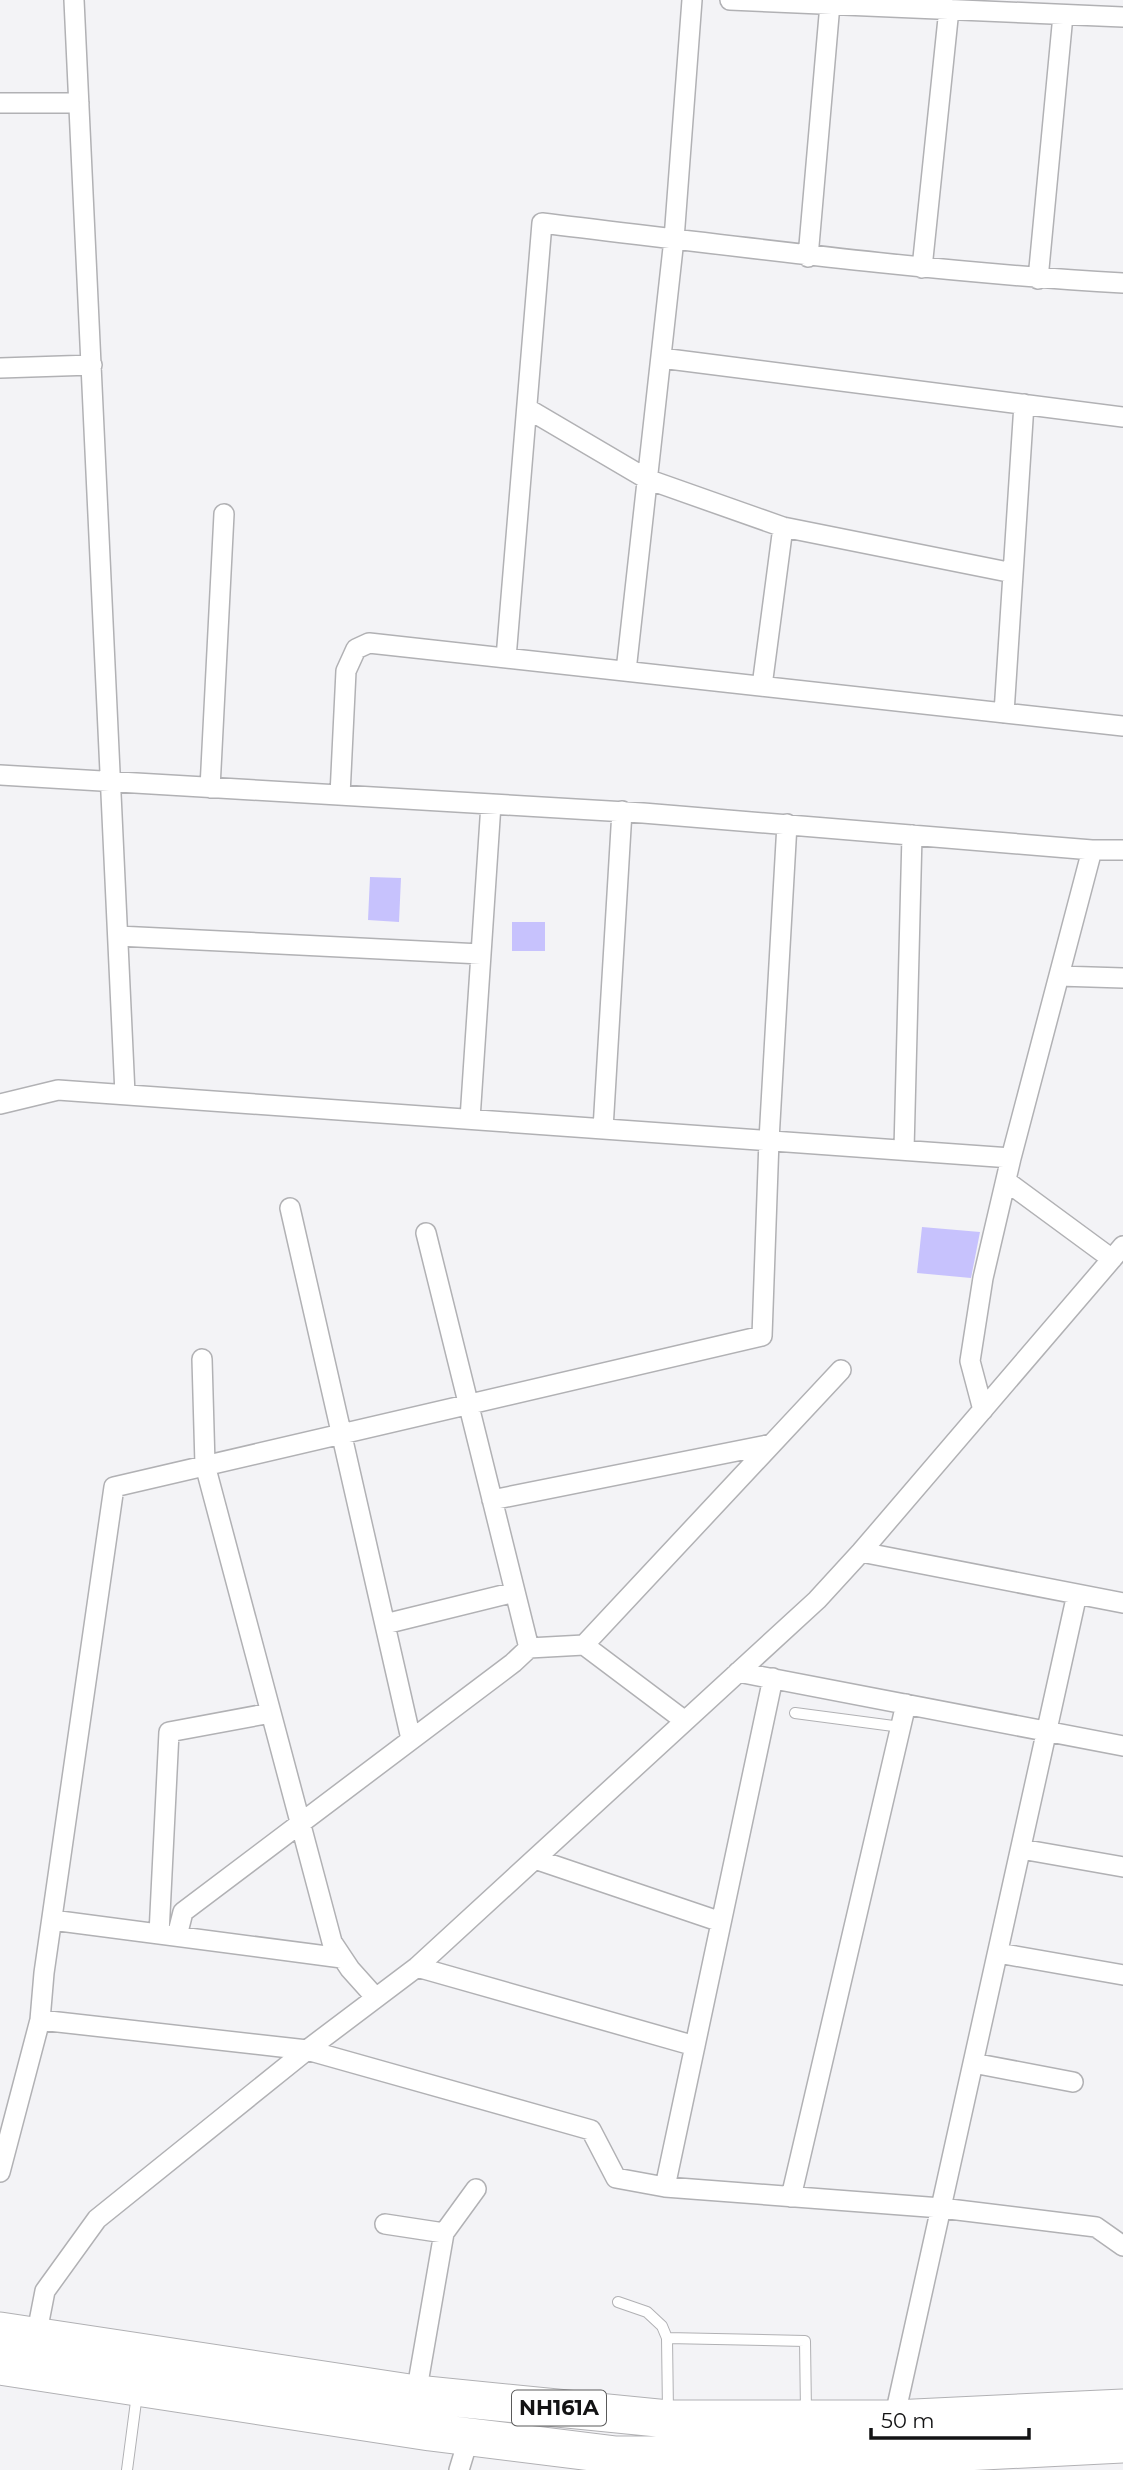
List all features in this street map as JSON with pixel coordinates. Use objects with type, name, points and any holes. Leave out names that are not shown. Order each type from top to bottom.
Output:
[{"type":"highway","name":"NH161A","points":[[0,2331],[413,2411],[464,2453],[561,2460],[616,2455],[667,2462],[806,2437]]},
{"type":"highway","name":"NH161A","points":[[0,2366],[138,2387],[413,2411],[668,2419],[888,2448],[1011,2460],[1123,2444]]},
{"type":"highway","name":"NH161A","points":[[888,2448],[1123,2408]]},
{"type":"street","points":[[75,0],[125,1094]]},
{"type":"street","points":[[626,671],[674,239],[692,0]]},
{"type":"street","points":[[730,0],[1123,17]]},
{"type":"street","points":[[808,257],[830,5]]},
{"type":"street","points":[[922,268],[948,9]]},
{"type":"street","points":[[1038,278],[1063,15]]},
{"type":"street","points":[[0,103],[79,103]]},
{"type":"street","points":[[506,658],[542,223],[808,257],[1123,283]]},
{"type":"street","points":[[661,358],[1123,417]]},
{"type":"street","points":[[0,368],[92,365]]},
{"type":"street","points":[[1004,713],[1024,404]]},
{"type":"street","points":[[528,409],[648,479],[783,527],[1013,573]]},
{"type":"street","points":[[210,788],[224,514]]},
{"type":"street","points":[[762,686],[783,527]]},
{"type":"street","points":[[341,795],[346,671],[356,649],[369,643],[1123,726]]},
{"type":"street","points":[[0,775],[622,811],[1092,850],[1123,850]]},
{"type":"street","points":[[470,1119],[491,804]]},
{"type":"street","points":[[603,1129],[622,811]]},
{"type":"street","points":[[0,2172],[40,2020],[114,1487],[762,1336],[769,1140],[787,824]]},
{"type":"street","points":[[904,1150],[912,835]]},
{"type":"street","points":[[983,1410],[970,1361],[983,1278],[1092,850]]},
{"type":"street","points":[[118,936],[481,954]]},
{"type":"street","points":[[1059,976],[1123,978]]},
{"type":"street","points":[[0,1104],[58,1090],[1012,1158]]},
{"type":"street","points":[[36,2337],[45,2291],[97,2219],[307,2050],[417,1967],[817,1600],[1118,1252],[1006,1181]]},
{"type":"street","points":[[290,1208],[411,1739]]},
{"type":"street","points":[[426,1233],[528,1648]]},
{"type":"street","points":[[202,1359],[205,1465],[332,1942],[376,1998]]},
{"type":"street","points":[[584,1645],[841,1370]]},
{"type":"street","points":[[492,1500],[772,1444]]},
{"type":"street","points":[[861,1552],[1123,1604]]},
{"type":"street","points":[[385,1624],[515,1592]]},
{"type":"street","points":[[888,2448],[1077,1594]]},
{"type":"street","points":[[168,1935],[183,1912],[513,1663],[528,1648],[584,1645],[685,1721]]},
{"type":"street","points":[[738,1672],[1123,1746]]},
{"type":"street","points":[[665,2187],[773,1678]]},
{"type":"street","points":[[791,2197],[906,1704]]},
{"type":"street","points":[[168,1935],[169,1732],[271,1713]]},
{"type":"street","points":[[1021,1849],[1123,1867]]},
{"type":"street","points":[[535,1859],[721,1922]]},
{"type":"street","points":[[52,1920],[342,1958]]},
{"type":"street","points":[[998,1953],[1123,1975]]},
{"type":"street","points":[[417,1967],[695,2046]]},
{"type":"street","points":[[40,2020],[307,2050],[592,2130],[616,2178],[665,2187],[941,2208],[1096,2227],[1123,2246]]},
{"type":"street","points":[[973,2063],[1073,2082]]},
{"type":"street","points":[[413,2411],[444,2233],[476,2189]]},
{"type":"street","points":[[385,2224],[444,2233]]},
{"type":"street","points":[[667,2462],[668,2419]]},
{"type":"lane","points":[[795,1713],[901,1727]]},
{"type":"lane","points":[[618,2302],[647,2312],[662,2326],[667,2338],[668,2419]]},
{"type":"lane","points":[[667,2338],[805,2341],[806,2437]]},
{"type":"lane","points":[[127,2470],[138,2387]]},
{"type":"building","points":[[370,877],[401,878],[399,922],[368,920]]},
{"type":"building","points":[[512,922],[545,922],[545,951],[512,951]]},
{"type":"building","points":[[922,1227],[980,1232],[971,1278],[917,1273]]}]
